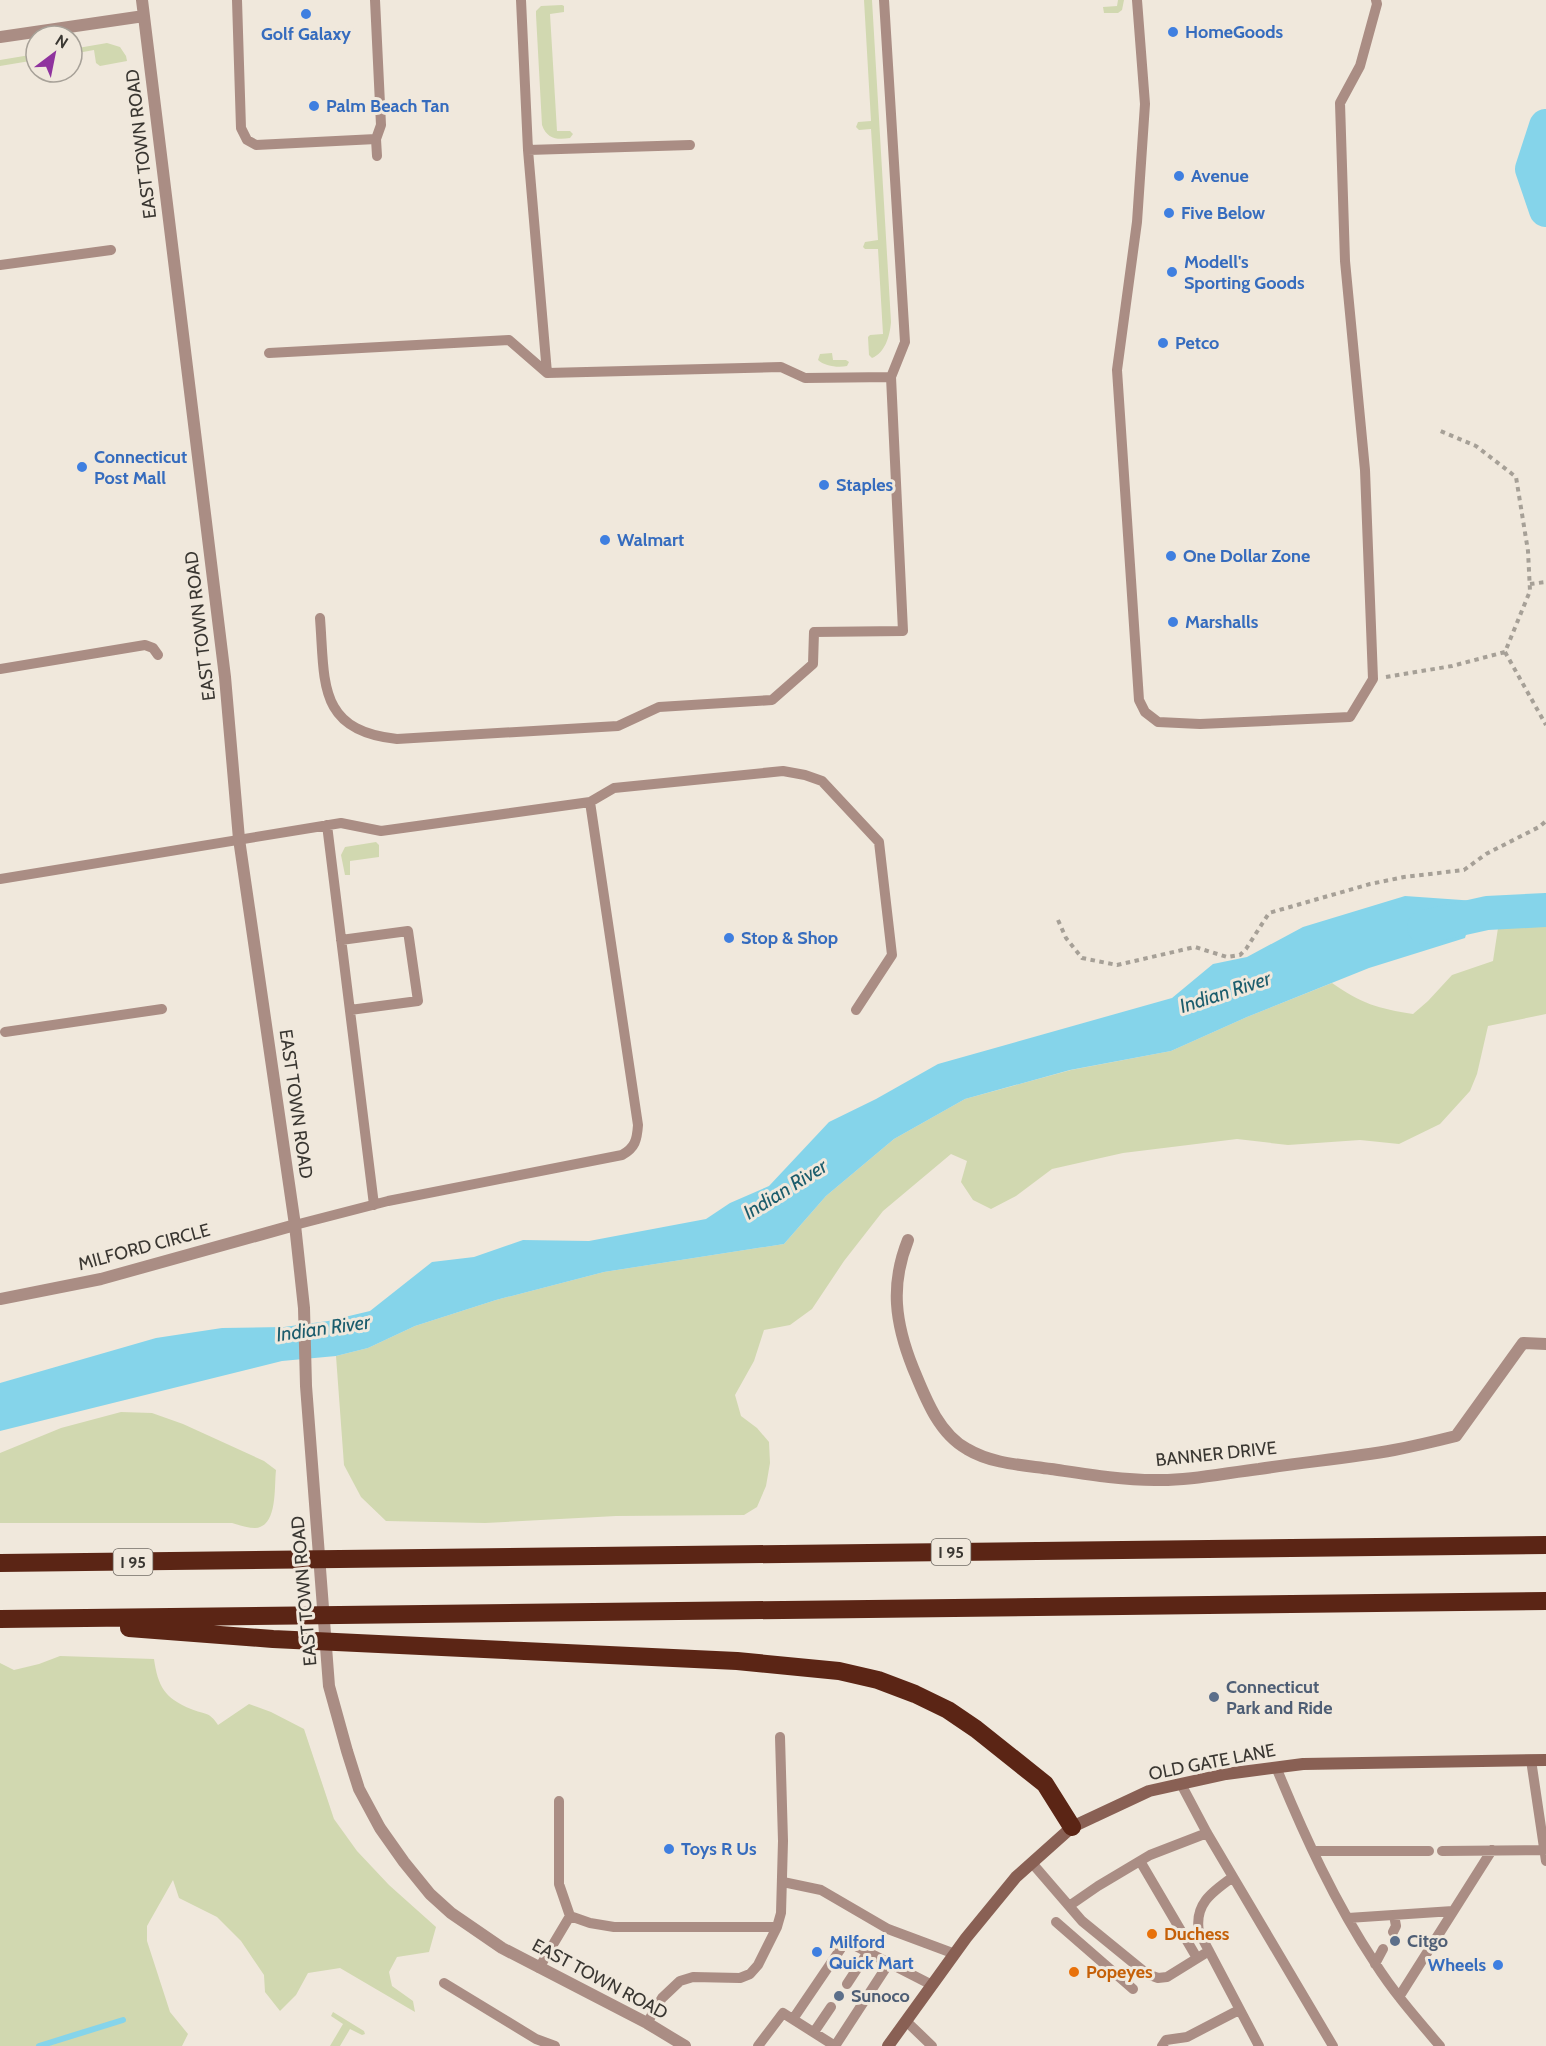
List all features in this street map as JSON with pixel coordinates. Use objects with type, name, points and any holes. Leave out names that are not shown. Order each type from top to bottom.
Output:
[{"type":"highway","points":[[1366,1547],[1546,1535]]},
{"type":"highway","name":"I 95","points":[[0,1563],[1546,1545]]},
{"type":"highway","points":[[0,1619],[1546,1601]]},
{"type":"highway","points":[[41,1619],[273,1639],[738,1661],[839,1671],[878,1680],[948,1710],[976,1729],[1045,1784],[1072,1827]]},
{"type":"main road","name":"OLD GATE LANE","points":[[888,2046],[955,1954],[1016,1877],[1072,1827],[1149,1791],[1226,1774],[1303,1764],[1546,1760]]},
{"type":"street","name":"EAST TOWN ROAD","points":[[142,0],[225,677],[239,839],[295,1225],[304,1308],[306,1386],[329,1686],[360,1789],[380,1828],[430,1894],[478,1933],[539,1968],[647,2023],[685,2046]]},
{"type":"street","points":[[0,37],[144,16]]},
{"type":"street","name":"MILFORD CIRCLE","points":[[0,1299],[101,1279],[295,1225]]},
{"type":"street","name":"BANNER DRIVE","points":[[908,1240],[899,1262],[896,1286],[899,1317],[908,1354],[922,1389],[942,1427],[954,1440],[986,1458],[1006,1463],[1121,1479],[1177,1480],[1393,1450],[1456,1436],[1522,1343],[1546,1344]]},
{"type":"lane","points":[[237,0],[242,128],[248,140],[256,145],[376,139]]},
{"type":"lane","points":[[375,0],[381,125],[376,139],[377,156]]},
{"type":"lane","points":[[521,0],[528,150],[547,373]]},
{"type":"lane","points":[[320,618],[325,685],[333,709],[345,721],[377,737],[397,739],[618,726],[658,707],[772,700],[813,663],[814,632],[903,632],[891,377],[905,342],[884,0]]},
{"type":"lane","points":[[1137,0],[1145,104],[1137,222],[1117,370],[1139,700],[1145,712],[1158,722],[1200,724],[1350,717],[1373,679],[1365,470],[1345,261],[1340,103],[1360,66],[1377,4],[1376,0]]},
{"type":"lane","points":[[528,150],[690,145]]},
{"type":"lane","points":[[0,265],[111,250]]},
{"type":"lane","points":[[269,353],[509,340],[547,373],[781,367],[806,378],[891,377]]},
{"type":"lane","points":[[0,669],[145,645],[153,648],[158,655]]},
{"type":"lane","points":[[0,879],[341,823],[381,831],[590,802],[614,788],[783,771],[822,781],[879,842],[892,955],[856,1011]]},
{"type":"lane","points":[[295,1225],[374,1205],[622,1155],[636,1143],[638,1125],[590,802]]},
{"type":"lane","points":[[327,825],[374,1205]]},
{"type":"lane","points":[[341,940],[408,931],[418,1001],[350,1010]]},
{"type":"lane","points":[[5,1032],[162,1009]]},
{"type":"lane","points":[[647,2023],[662,1998],[680,1981],[693,1977],[740,1978],[750,1974],[758,1965],[777,1927],[781,1913],[783,1882],[780,1737]]},
{"type":"lane","points":[[1442,1851],[1492,1850],[1545,1855],[1531,1760]]},
{"type":"lane","points":[[1276,1767],[1313,1851],[1375,1964],[1440,2046]]},
{"type":"lane","points":[[1181,1784],[1207,1833],[1334,2046]]},
{"type":"lane","points":[[539,1968],[570,1916],[559,1884],[559,1802]]},
{"type":"lane","points":[[1069,1906],[1150,1855],[1207,1833]]},
{"type":"lane","points":[[1399,1997],[1492,1850]]},
{"type":"lane","points":[[1313,1851],[1430,1851]]},
{"type":"lane","points":[[1140,1861],[1197,1959]]},
{"type":"lane","points":[[1032,1863],[1082,1921],[1147,1974],[1158,1978],[1167,1977],[1209,1951]]},
{"type":"lane","points":[[1233,1877],[1216,1888],[1203,1904],[1197,1918],[1198,1932],[1259,2046]]},
{"type":"lane","points":[[783,1882],[821,1890],[904,1937],[955,1954]]},
{"type":"lane","points":[[1348,1918],[1397,1926],[1453,1911]]},
{"type":"lane","points":[[570,1916],[590,1923],[614,1927],[777,1927]]},
{"type":"lane","points":[[1056,1922],[1133,1989]]},
{"type":"lane","points":[[793,2019],[846,1941],[932,1985]]},
{"type":"lane","points":[[1419,1941],[1430,1947]]},
{"type":"lane","points":[[1375,1964],[1383,1949]]},
{"type":"lane","points":[[847,1984],[868,1952]]},
{"type":"lane","points":[[758,2046],[783,2013],[835,2046],[889,1963]]},
{"type":"lane","points":[[444,1983],[536,2039],[555,2046]]},
{"type":"lane","points":[[814,2032],[831,2007]]},
{"type":"lane","points":[[1162,2046],[1166,2040],[1187,2037],[1239,2010]]},
{"type":"lane","points":[[906,2021],[932,2046]]},
{"type":"path","points":[[1438,430],[1476,446],[1516,477],[1528,551],[1530,591],[1505,652]]},
{"type":"path","points":[[1530,584],[1546,582]]},
{"type":"path","points":[[1373,679],[1452,666],[1505,652]]},
{"type":"path","points":[[1505,652],[1546,725]]},
{"type":"path","points":[[1058,920],[1066,939],[1082,958],[1116,965],[1195,947],[1227,957],[1240,955],[1269,913],[1370,884],[1404,877],[1464,870],[1486,854],[1539,827],[1546,820]]},
{"type":"green space","points":[[864,0],[872,0],[891,322],[886,343],[877,356],[872,358],[869,355],[868,337],[883,334],[878,249],[863,247],[865,242],[878,240],[871,129],[859,130],[856,127],[858,122],[871,121]]},
{"type":"green space","points":[[1118,0],[1124,0],[1122,10],[1118,13],[1104,13],[1103,7],[1117,6]]},
{"type":"green space","points":[[562,5],[564,12],[550,14],[557,131],[570,131],[573,134],[570,138],[561,139],[550,136],[542,125],[536,11],[541,6]]},
{"type":"green space","points":[[107,43],[120,47],[127,61],[100,66],[96,63],[94,50],[84,52],[84,47]]},
{"type":"green space","points":[[24,56],[24,62],[0,66],[0,60]]},
{"type":"green space","points":[[832,353],[833,360],[846,360],[849,362],[847,366],[831,366],[818,360],[820,354]]},
{"type":"green space","points":[[376,842],[379,845],[379,857],[350,861],[350,875],[345,875],[341,855],[345,847]]},
{"type":"green space","points":[[1546,898],[1546,1014],[1488,1026],[1477,1074],[1470,1091],[1440,1124],[1399,1144],[1360,1140],[1288,1145],[1237,1139],[1123,1153],[1052,1169],[1016,1196],[991,1209],[973,1200],[961,1182],[967,1161],[951,1154],[883,1211],[844,1261],[812,1309],[790,1325],[764,1330],[754,1361],[735,1395],[741,1416],[757,1428],[769,1442],[770,1463],[766,1486],[757,1507],[744,1515],[616,1516],[485,1523],[386,1521],[361,1497],[344,1465],[336,1356],[368,1348],[415,1326],[496,1300],[604,1272],[784,1244],[826,1196],[894,1139],[965,1099],[1071,1070],[1171,1051],[1332,983],[1370,1004],[1413,1014],[1452,975],[1493,961],[1498,928],[1510,904]]},
{"type":"green space","points":[[121,1412],[152,1413],[183,1424],[264,1461],[276,1470],[275,1496],[268,1521],[255,1528],[232,1523],[0,1523],[0,1453],[61,1428]]},
{"type":"green space","points":[[60,1656],[154,1659],[160,1684],[168,1695],[182,1705],[209,1715],[218,1725],[249,1704],[271,1712],[304,1729],[334,1819],[357,1851],[389,1885],[436,1927],[429,1952],[397,1957],[389,1972],[392,1986],[413,2001],[415,2012],[340,1968],[308,1973],[296,1995],[280,2011],[265,1992],[264,1975],[241,1941],[217,1917],[179,1898],[173,1880],[147,1926],[147,1941],[170,2012],[188,2034],[182,2046],[0,2046],[0,1663],[14,1670]]},
{"type":"green space","points":[[333,2012],[364,2031],[365,2034],[362,2035],[350,2029],[340,2046],[330,2046],[343,2024],[331,2016]]},
{"type":"water","points":[[1405,896],[1476,901],[1465,938],[1369,968],[1247,1017],[1171,1051],[1070,1070],[965,1099],[894,1139],[826,1196],[784,1244],[604,1272],[496,1300],[415,1326],[368,1348],[336,1356],[282,1361],[0,1431],[0,1383],[156,1338],[222,1328],[284,1327],[328,1321],[370,1311],[432,1262],[474,1257],[523,1240],[589,1241],[706,1219],[730,1203],[769,1186],[829,1122],[938,1064],[1172,998],[1213,964],[1247,957],[1303,927]]},
{"type":"waterway","name":"Indian River","points":[[1546,126],[1532,169],[1546,210]]},
{"type":"waterway","name":"Indian River","points":[[1424,927],[1487,913],[1546,910]]},
{"type":"waterway","points":[[39,2046],[123,2020]]},
{"type":"place","name":"Golf Galaxy","points":[[306,14]]},
{"type":"place","name":"HomeGoods","points":[[1173,32]]},
{"type":"place","name":"Palm Beach Tan","points":[[314,106]]},
{"type":"place","name":"Avenue","points":[[1179,176]]},
{"type":"place","name":"Five Below","points":[[1169,213]]},
{"type":"place","name":"Modell's Sporting Goods","points":[[1172,272]]},
{"type":"place","name":"Petco","points":[[1163,343]]},
{"type":"place","name":"Connecticut Post Mall","points":[[82,467]]},
{"type":"place","name":"Staples","points":[[824,485]]},
{"type":"place","name":"Walmart","points":[[605,540]]},
{"type":"place","name":"One Dollar Zone","points":[[1171,556]]},
{"type":"place","name":"Marshalls","points":[[1173,622]]},
{"type":"place","name":"Stop & Shop","points":[[729,938]]},
{"type":"place","name":"Connecticut Park and Ride","points":[[1214,1697]]},
{"type":"place","name":"Toys R Us","points":[[669,1849]]},
{"type":"place","name":"Duchess","points":[[1152,1934]]},
{"type":"place","name":"Citgo","points":[[1395,1941]]},
{"type":"place","name":"Milford Quick Mart","points":[[817,1952]]},
{"type":"place","name":"Wheels","points":[[1498,1965]]},
{"type":"place","name":"Popeyes","points":[[1074,1972]]},
{"type":"place","name":"Sunoco","points":[[839,1996]]}]
